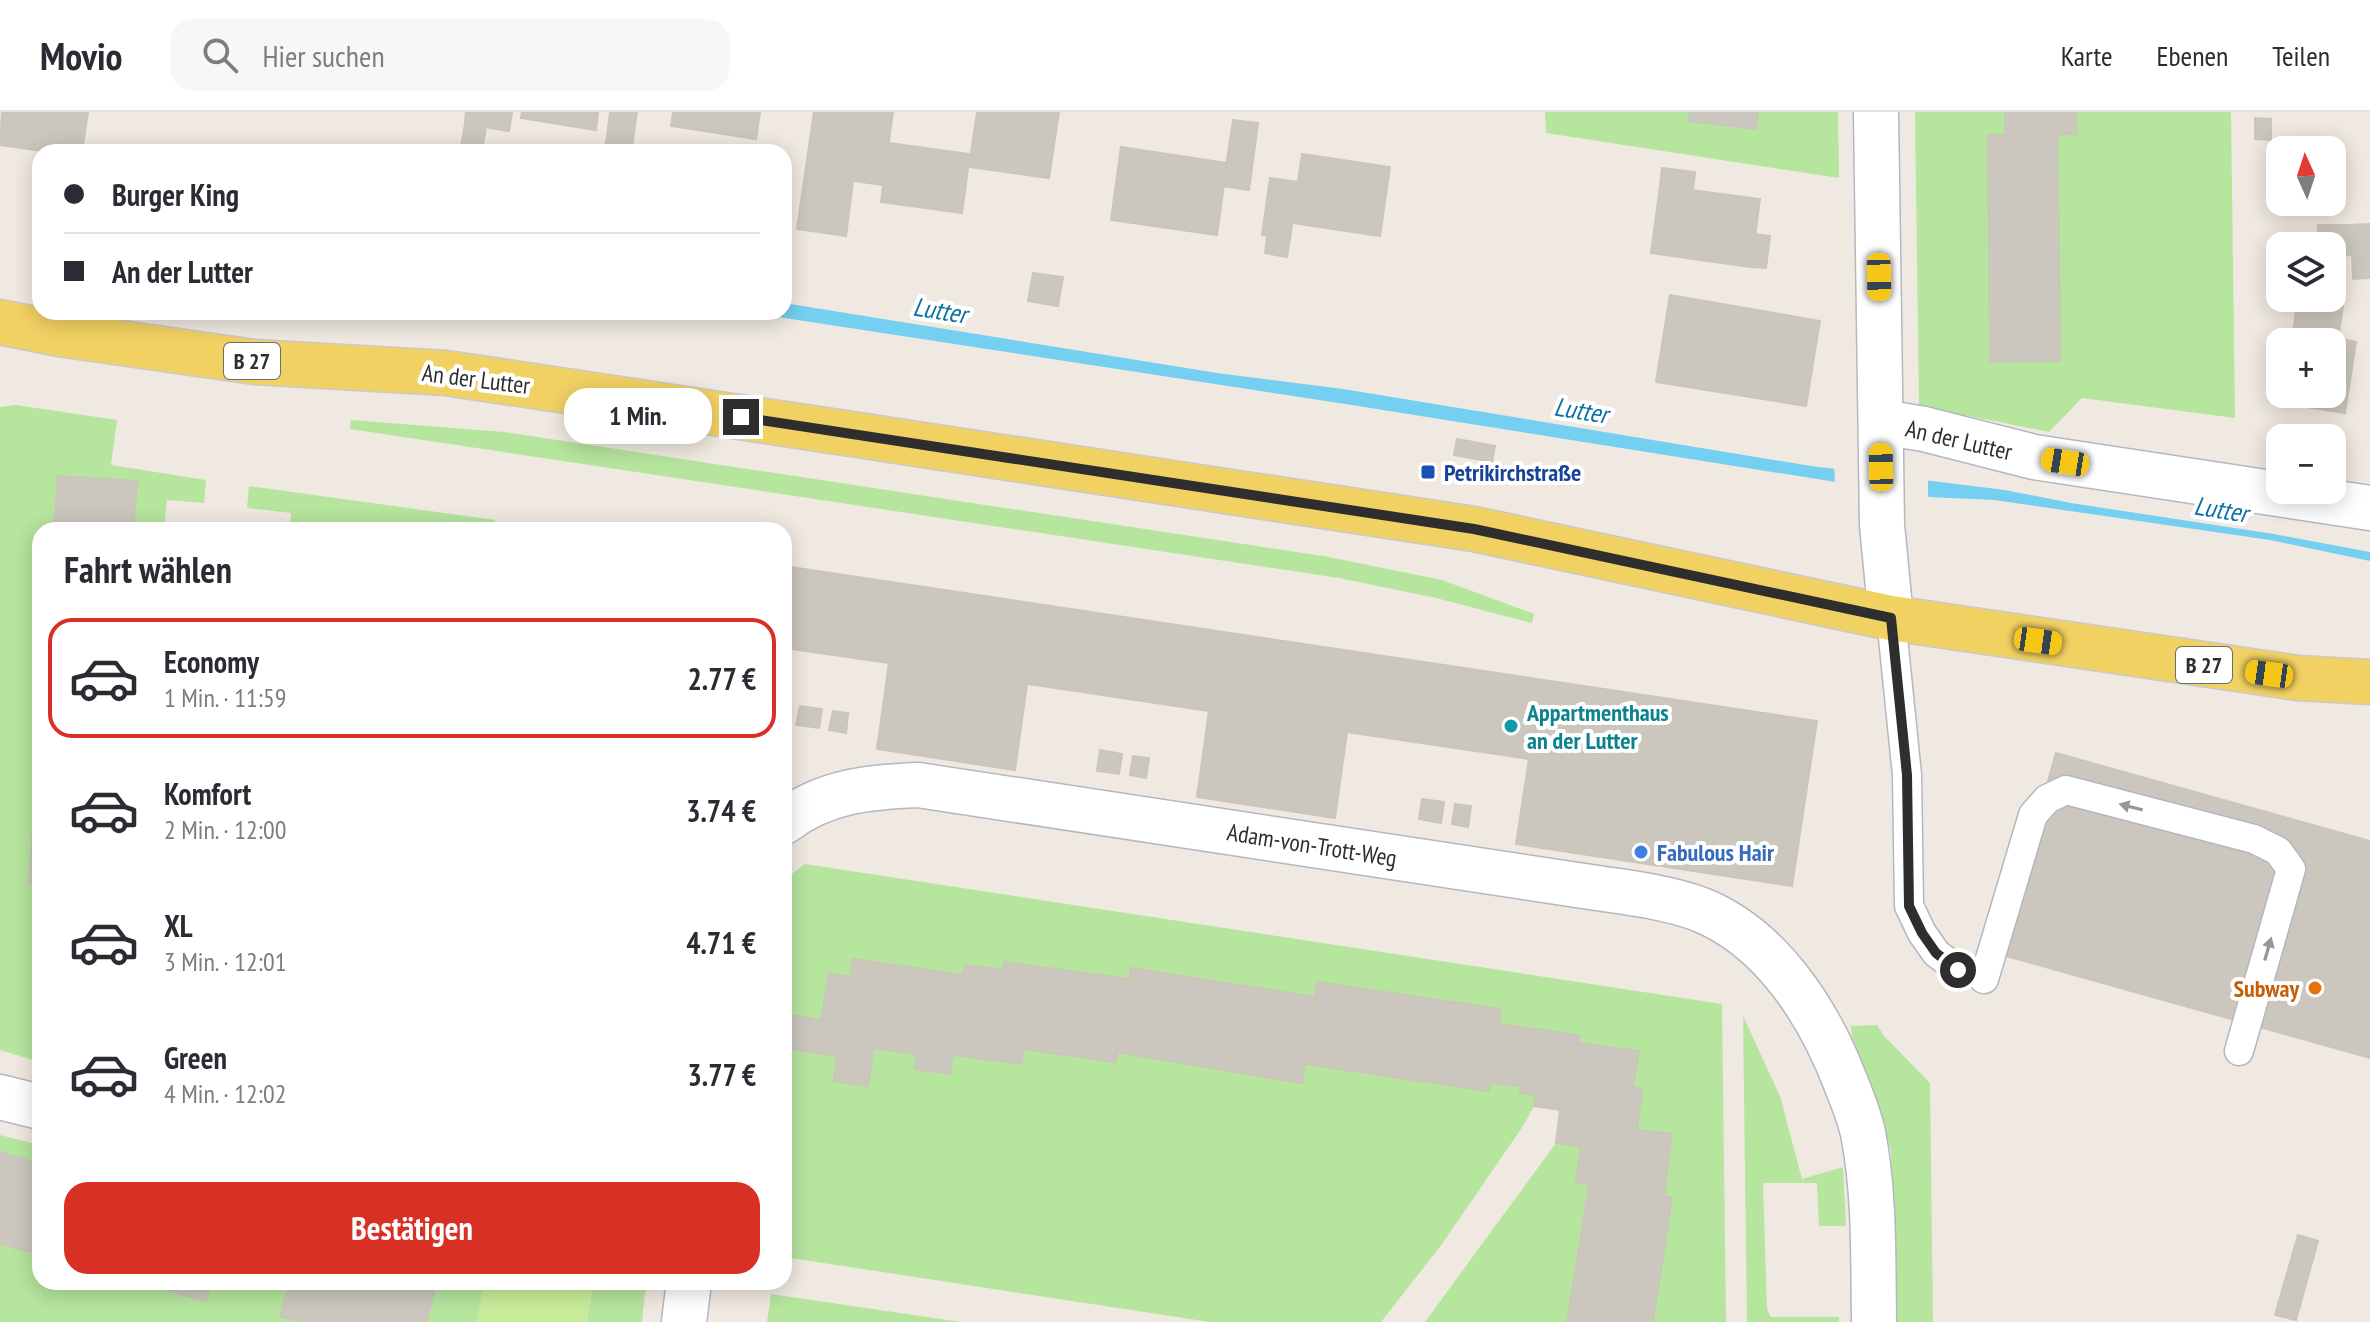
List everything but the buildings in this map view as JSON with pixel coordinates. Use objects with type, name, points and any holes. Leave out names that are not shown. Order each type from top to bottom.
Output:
[{"type":"main road","name":"An der Lutter","points":[[0,322],[59,334],[255,362],[446,373],[1474,529],[1891,618],[2298,678],[2370,682]]},
{"type":"street","points":[[1876,112],[1882,512],[1891,618]]},
{"type":"street","name":"An der Lutter","points":[[1881,432],[1924,429],[2034,457],[2370,508]]},
{"type":"street","name":"Adam-von-Trott-Weg","points":[[792,817],[817,801],[850,791],[918,785],[1667,899],[1700,910],[1728,924],[1782,970],[1809,1006],[1833,1051],[1863,1132],[1872,1227],[1874,1322]]},
{"type":"street","points":[[0,1097],[32,1105]]},
{"type":"street","points":[[684,1322],[688,1290]]},
{"type":"lane","points":[[1891,618],[1907,775],[1909,906],[1936,953],[1971,974],[2033,815],[2047,799],[2066,790],[2254,839],[2278,851],[2291,869],[2239,1051]]},
{"type":"green space","points":[[1545,112],[1838,112],[1839,178],[1546,133]]},
{"type":"green space","points":[[1915,112],[2231,112],[2235,418],[2082,398],[2049,432],[1919,406]]},
{"type":"green space","points":[[16,405],[117,420],[111,465],[206,480],[204,503],[167,500],[165,522],[32,522],[32,1060],[0,1050],[0,407]]},
{"type":"green space","points":[[351,420],[504,432],[1329,557],[1442,580],[1534,614],[1532,623],[1436,598],[1339,578],[350,429]]},
{"type":"green space","points":[[249,486],[495,520],[290,522],[291,513],[247,508]]},
{"type":"green space","points":[[805,864],[1722,1004],[1726,1322],[1653,1322],[1672,1198],[1664,1195],[1672,1135],[1637,1130],[1642,1089],[1633,1087],[1639,1051],[1579,1043],[1579,1035],[1499,1024],[1317,983],[1314,997],[1131,968],[1129,979],[1004,962],[1003,970],[965,965],[964,975],[853,959],[850,977],[828,974],[821,1020],[792,1015],[792,874]]},
{"type":"green space","points":[[1743,1016],[1780,1096],[1802,1179],[1843,1167],[1846,1226],[1819,1226],[1817,1183],[1763,1183],[1767,1309],[1771,1317],[1839,1317],[1839,1322],[1747,1322]]},
{"type":"green space","points":[[1877,1025],[1930,1083],[1933,1322],[1896,1322],[1891,1151],[1873,1089],[1852,1037],[1851,1026]]},
{"type":"green space","points":[[874,1048],[917,1054],[915,1069],[949,1074],[952,1055],[1021,1064],[1024,1049],[1115,1062],[1117,1052],[1301,1083],[1305,1064],[1488,1091],[1490,1083],[1520,1086],[1519,1093],[1536,1095],[1534,1106],[1523,1126],[1442,1244],[1381,1322],[1210,1322],[792,1258],[792,1049],[837,1056],[834,1081],[867,1086]]},
{"type":"green space","points":[[0,1135],[32,1143],[32,1290],[483,1290],[477,1322],[0,1322]]},
{"type":"green space","points":[[1556,1143],[1581,1146],[1576,1183],[1589,1185],[1567,1322],[1425,1322]]},
{"type":"green space","points":[[483,1290],[592,1290],[586,1322],[477,1322]]},
{"type":"green space","points":[[592,1290],[647,1290],[642,1322],[586,1322]]},
{"type":"green space","points":[[771,1294],[961,1322],[767,1322]]},
{"type":"water","points":[[792,304],[1217,373],[1343,389],[1811,466],[2005,490],[2370,552],[2370,561],[2270,540],[1994,500],[1930,497],[792,319]]},
{"type":"pier","points":[[1834,465],[1928,477],[1928,501],[1835,485]]},
{"type":"place","name":"Petrikirchstraße","points":[[1428,472]]},
{"type":"place","name":"Appartmenthaus an der Lutter","points":[[1511,726]]},
{"type":"place","name":"Fabulous Hair","points":[[1641,852]]},
{"type":"place","name":"Subway","points":[[2315,988]]},
{"type":"route","points":[[741,417],[1474,529],[1891,618],[1907,775],[1909,906],[1936,953],[1958,970]]},
{"type":"water label","name":"Lutter","points":[[940,310]]},
{"type":"water label","name":"Lutter","points":[[1581,410]]},
{"type":"water label","name":"Lutter","points":[[2221,509]]}]
